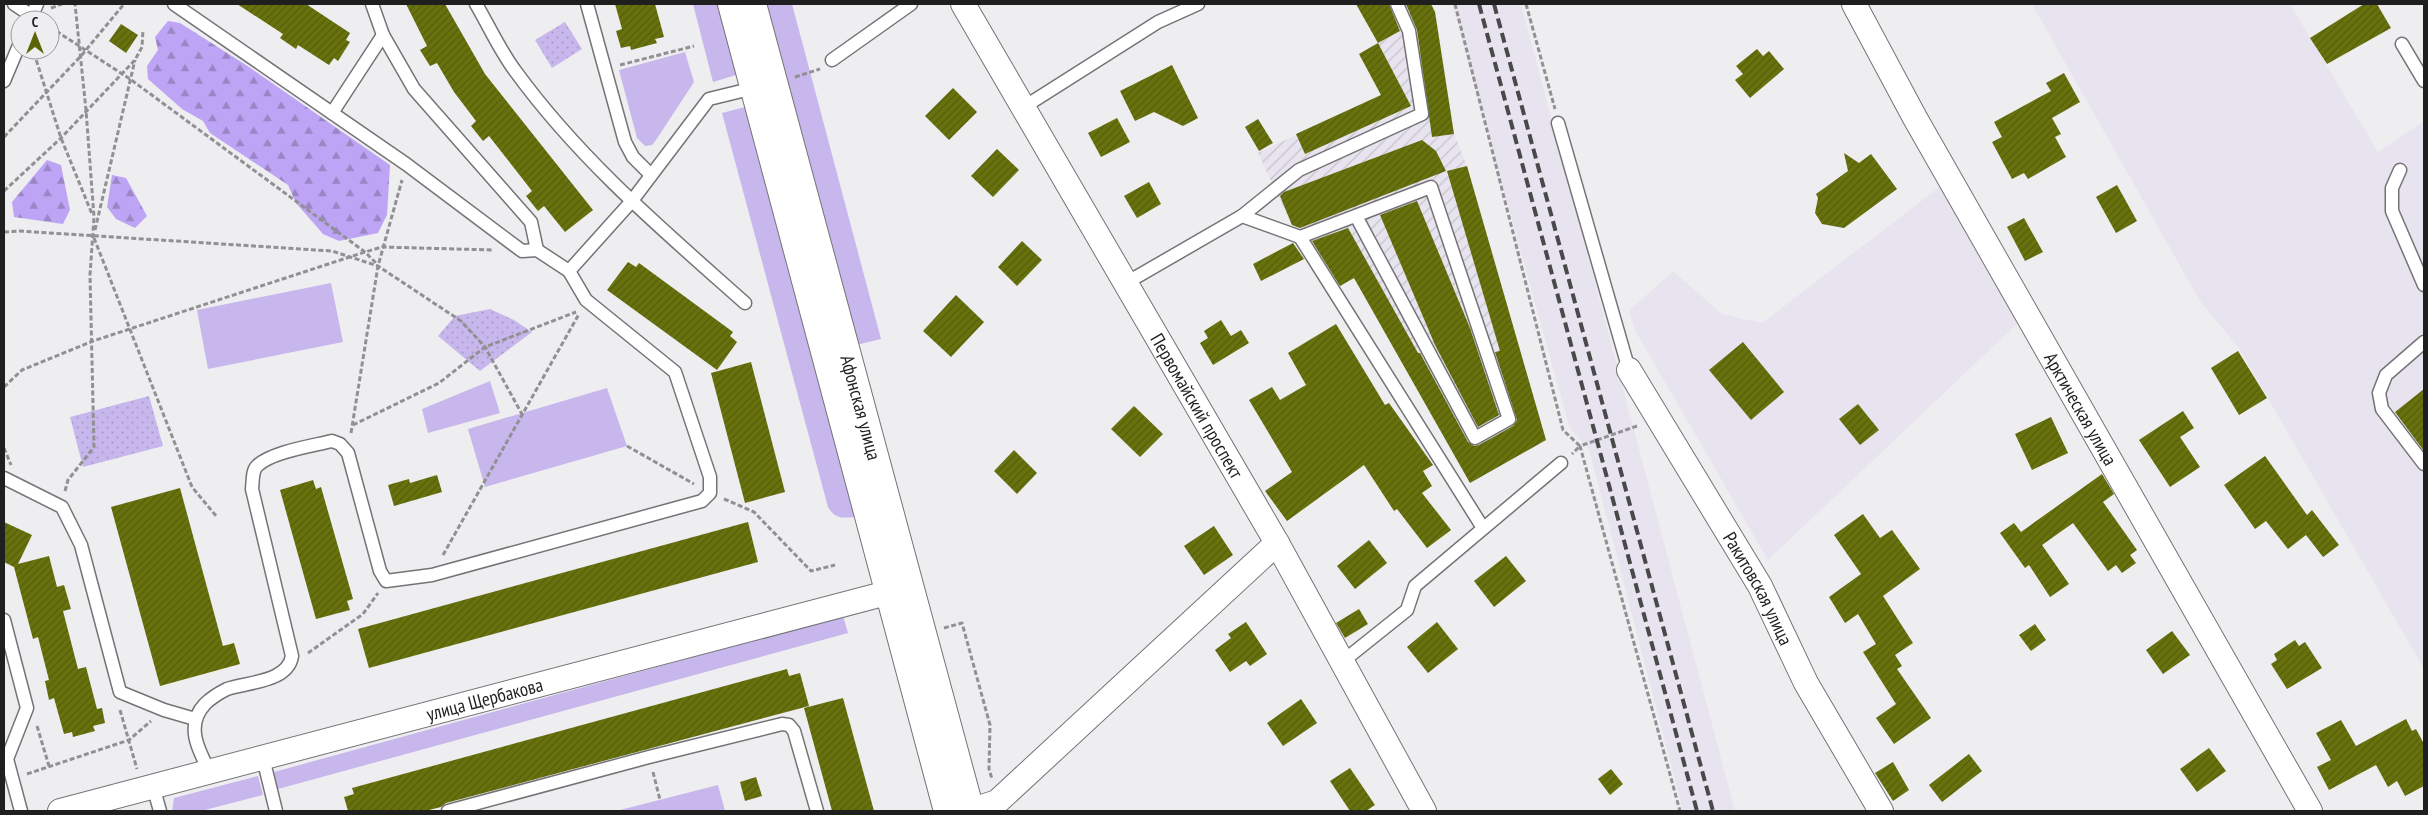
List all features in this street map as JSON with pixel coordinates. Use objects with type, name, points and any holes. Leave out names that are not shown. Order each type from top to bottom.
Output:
[{"type":"street","name":"Афонская улица","points":[[732,4],[764,85]]},
{"type":"street","name":"Афонская улица","points":[[752,4],[764,85],[899,590],[948,811]]},
{"type":"street","name":"Первомайский проспект","points":[[963,4],[1277,543],[1424,811]]},
{"type":"street","name":"Арктическая улица","points":[[1854,4],[1914,118],[2310,811]]},
{"type":"street","name":"Ракитовская улица","points":[[1629,370],[1760,586],[1806,683],[1881,811]]},
{"type":"street","points":[[970,811],[998,802],[1019,776],[1277,543]]},
{"type":"street","name":"Афонская улица","points":[[899,590],[970,811]]},
{"type":"street","name":"улица Щербакова","points":[[60,811],[146,781],[210,772],[899,590]]},
{"type":"lane","points":[[174,4],[406,164],[522,251],[537,250],[569,271],[586,300],[675,372],[710,477],[710,493],[702,501],[432,575],[386,581],[380,570],[348,453],[340,444],[332,441],[268,459],[257,466],[253,474],[252,488],[292,648],[291,663],[281,673],[226,690],[212,698],[195,719],[196,739],[210,772]]},
{"type":"lane","points":[[361,4],[374,9],[383,35],[414,88],[531,222],[537,250]]},
{"type":"lane","points":[[476,4],[515,72],[580,151],[631,202],[745,303]]},
{"type":"lane","points":[[587,4],[625,142],[633,157],[651,175]]},
{"type":"lane","points":[[832,60],[911,4]]},
{"type":"lane","points":[[1024,107],[1158,22],[1198,4]]},
{"type":"lane","points":[[1126,283],[1242,216],[1299,170],[1422,114],[1409,31],[1397,4]]},
{"type":"lane","points":[[332,113],[383,35]]},
{"type":"lane","points":[[2402,44],[2424,81]]},
{"type":"lane","points":[[4,81],[13,60]]},
{"type":"lane","points":[[569,271],[631,202],[709,99],[764,85]]},
{"type":"lane","points":[[1558,123],[1629,370]]},
{"type":"lane","points":[[2400,170],[2392,188],[2392,211],[2424,285]]},
{"type":"lane","points":[[1300,237],[1432,187],[1509,419],[1474,438],[1356,216]]},
{"type":"lane","points":[[1242,216],[1300,237],[1483,528]]},
{"type":"lane","points":[[2424,342],[2386,375],[2379,393],[2382,409],[2424,464]]},
{"type":"lane","points":[[1342,662],[1407,610],[1415,586],[1561,463]]},
{"type":"lane","points":[[4,478],[62,507],[81,545],[120,692],[164,710],[195,719]]},
{"type":"lane","points":[[4,620],[27,708],[5,756],[20,811]]},
{"type":"lane","points":[[448,811],[649,757],[782,724],[789,724],[794,730],[817,811]]},
{"type":"lane","points":[[263,758],[276,811]]},
{"type":"lane","points":[[146,781],[160,811]]},
{"type":"path","points":[[62,507],[68,480],[94,447],[90,275],[94,217],[86,110],[75,4]]},
{"type":"path","points":[[4,137],[81,56],[124,4]]},
{"type":"path","points":[[1455,4],[1563,430],[1580,446],[1680,811]]},
{"type":"path","points":[[1526,4],[1558,123]]},
{"type":"path","points":[[4,191],[61,138],[122,74],[142,47],[143,30]]},
{"type":"path","points":[[60,33],[122,74],[365,252],[378,266],[461,321],[485,347],[523,416]]},
{"type":"path","points":[[605,69],[694,46]]},
{"type":"path","points":[[37,60],[61,138],[94,217]]},
{"type":"path","points":[[134,60],[93,236],[131,328],[192,487],[217,517]]},
{"type":"path","points":[[764,85],[815,72],[832,60]]},
{"type":"path","points":[[348,453],[378,266],[406,164]]},
{"type":"path","points":[[4,232],[20,231],[332,250],[378,266]]},
{"type":"path","points":[[4,386],[22,370],[93,341],[349,256],[382,247],[522,251]]},
{"type":"path","points":[[353,425],[439,383],[485,347],[581,310],[432,575]]},
{"type":"path","points":[[1561,463],[1580,446],[1635,428],[1655,412]]},
{"type":"path","points":[[627,446],[710,493],[754,512],[811,571],[835,565]]},
{"type":"path","points":[[285,669],[363,614],[386,581]]},
{"type":"path","points":[[938,630],[962,623],[990,724],[989,769],[998,802]]},
{"type":"path","points":[[120,692],[118,700],[129,740],[146,781]]},
{"type":"path","points":[[27,708],[34,714],[49,766]]},
{"type":"path","points":[[12,779],[129,740],[164,710]]},
{"type":"path","points":[[649,757],[660,800]]},
{"type":"shaded area","points":[[693,4],[717,4],[736,75],[713,82]]},
{"type":"shaded area","points":[[764,4],[792,4],[881,339],[856,345]]},
{"type":"shaded area","points":[[1356,4],[1431,4],[1435,12],[1454,134],[1467,166],[1546,440],[1470,483],[1354,278],[1337,288],[1313,246],[1293,228],[1258,153],[1381,95],[1359,54],[1378,43]]},
{"type":"shaded area","points":[[1452,4],[1521,4],[1735,811],[1683,811],[1589,449],[1570,429]]},
{"type":"shaded area","points":[[2032,4],[2290,4],[2378,152],[2424,121],[2424,669],[2239,348],[2200,301]]},
{"type":"shaded area","points":[[565,22],[582,49],[552,68],[535,40]]},
{"type":"shaded area","points":[[685,52],[694,82],[656,140],[652,145],[645,146],[637,138],[619,70]]},
{"type":"shaded area","points":[[745,107],[855,517],[836,516],[828,507],[722,113]]},
{"type":"shaded area","points":[[1941,186],[2020,321],[1768,560],[1636,332],[1629,311],[1673,271],[1722,314],[1762,323]]},
{"type":"shaded area","points":[[331,283],[343,342],[208,369],[197,310]]},
{"type":"shaded area","points":[[490,309],[514,320],[532,332],[480,371],[438,336],[455,316]]},
{"type":"shaded area","points":[[490,381],[500,413],[428,433],[422,409]]},
{"type":"shaded area","points":[[607,388],[627,446],[485,487],[468,429]]},
{"type":"shaded area","points":[[149,396],[163,446],[83,467],[70,417]]},
{"type":"shaded area","points":[[843,616],[848,633],[278,789],[274,772]]},
{"type":"shaded area","points":[[258,776],[263,795],[201,811],[172,811],[174,798]]},
{"type":"shaded area","points":[[718,785],[725,811],[616,811]]},
{"type":"green space","points":[[168,21],[180,23],[246,65],[390,165],[387,215],[378,233],[339,241],[323,234],[296,203],[288,185],[210,133],[203,121],[182,109],[148,79],[147,66],[158,50],[155,37]]},
{"type":"green space","points":[[47,160],[61,165],[70,210],[63,224],[14,217],[12,202]]},
{"type":"green space","points":[[112,175],[126,178],[147,216],[135,228],[116,219],[107,207]]},
{"type":"building","points":[[237,4],[306,4],[350,33],[346,40],[350,42],[338,61],[334,58],[329,65],[298,45],[296,49],[280,38],[283,34]]},
{"type":"building","points":[[406,4],[445,4],[485,74],[593,210],[565,232],[544,206],[538,211],[526,196],[532,191],[489,136],[483,141],[471,126],[476,121],[454,92],[437,63],[430,66],[420,50],[427,46]]},
{"type":"building","points":[[615,4],[655,4],[664,37],[655,39],[657,43],[631,50],[630,46],[621,48],[616,31],[622,29]]},
{"type":"building","points":[[1356,4],[1389,4],[1400,31],[1378,43]]},
{"type":"building","points":[[1406,4],[1431,4],[1435,12],[1454,134],[1432,137],[1417,30]]},
{"type":"building","points":[[2364,4],[2377,4],[2391,28],[2327,64],[2310,38]]},
{"type":"building","points":[[121,24],[138,35],[126,53],[109,41]]},
{"type":"building","points":[[1378,43],[1411,106],[1305,154],[1296,134],[1381,95],[1359,54]]},
{"type":"building","points":[[1757,49],[1763,56],[1769,51],[1784,69],[1750,98],[1735,80],[1743,74],[1736,66]]},
{"type":"building","points":[[1172,65],[1198,118],[1183,126],[1154,112],[1135,121],[1120,91]]},
{"type":"building","points":[[2064,73],[2080,102],[2052,118],[2061,134],[2055,137],[2066,157],[2028,179],[2024,173],[2012,179],[1992,142],[2002,137],[1994,122],[2051,91],[2046,83]]},
{"type":"building","points":[[953,88],[977,112],[949,140],[925,116]]},
{"type":"building","points":[[1117,118],[1130,142],[1101,157],[1088,133]]},
{"type":"building","points":[[1258,119],[1273,143],[1259,151],[1245,127]]},
{"type":"building","points":[[1422,140],[1436,151],[1446,171],[1300,228],[1292,225],[1280,196],[1284,192]]},
{"type":"building","points":[[997,149],[1019,170],[993,197],[971,176]]},
{"type":"building","points":[[1844,153],[1859,163],[1871,154],[1897,189],[1844,228],[1822,224],[1815,213],[1818,198],[1816,194],[1848,171]]},
{"type":"building","points":[[1467,166],[1546,440],[1470,483],[1354,278],[1340,286],[1312,241],[1348,228],[1418,353],[1420,353],[1468,442],[1474,446],[1479,445],[1513,426],[1517,420],[1495,352],[1500,351],[1447,171]]},
{"type":"building","points":[[1149,182],[1161,204],[1137,218],[1124,196]]},
{"type":"building","points":[[2117,185],[2137,221],[2116,233],[2096,197]]},
{"type":"building","points":[[1417,201],[1470,328],[1499,415],[1478,427],[1435,345],[1380,215]]},
{"type":"building","points":[[2024,218],[2043,252],[2025,261],[2007,227]]},
{"type":"building","points":[[1022,241],[1042,260],[1017,286],[998,267]]},
{"type":"building","points":[[1293,243],[1304,259],[1261,281],[1253,264]]},
{"type":"building","points":[[628,262],[636,267],[639,263],[733,332],[730,336],[737,342],[717,370],[607,290]]},
{"type":"building","points":[[956,295],[984,322],[951,357],[923,331]]},
{"type":"building","points":[[1221,320],[1231,336],[1241,330],[1249,343],[1213,365],[1200,343],[1208,338],[1204,331]]},
{"type":"building","points":[[1336,324],[1385,405],[1389,403],[1433,465],[1423,471],[1432,486],[1422,493],[1451,530],[1427,548],[1397,509],[1394,511],[1364,465],[1287,521],[1265,491],[1292,472],[1249,400],[1272,387],[1280,400],[1306,385],[1288,353]]},
{"type":"building","points":[[1743,342],[1784,392],[1751,420],[1709,370]]},
{"type":"building","points":[[2238,351],[2267,398],[2239,415],[2211,368]]},
{"type":"building","points":[[751,362],[785,492],[745,503],[711,373]]},
{"type":"building","points":[[2424,389],[2424,451],[2395,412]]},
{"type":"building","points":[[1858,404],[1879,430],[1860,445],[1839,419]]},
{"type":"building","points":[[1134,406],[1163,434],[1140,457],[1111,429]]},
{"type":"building","points":[[2183,411],[2194,428],[2180,437],[2200,467],[2170,487],[2139,440]]},
{"type":"building","points":[[2051,417],[2068,453],[2032,470],[2015,434]]},
{"type":"building","points":[[1014,450],[1037,473],[1017,494],[994,471]]},
{"type":"building","points":[[2265,456],[2307,515],[2312,510],[2339,545],[2323,557],[2306,535],[2288,549],[2266,521],[2255,529],[2224,485]]},
{"type":"building","points":[[2102,474],[2114,494],[2103,502],[2137,550],[2130,555],[2136,563],[2122,573],[2116,565],[2108,571],[2073,523],[2042,545],[2069,584],[2050,597],[2029,565],[2025,568],[2000,533],[2014,523],[2021,532]]},
{"type":"building","points":[[437,475],[442,492],[394,506],[388,485],[409,479],[410,483]]},
{"type":"building","points":[[313,480],[316,489],[321,487],[353,599],[347,601],[350,610],[316,619],[280,490]]},
{"type":"building","points":[[180,488],[223,646],[234,643],[240,664],[160,686],[111,507]]},
{"type":"building","points":[[1863,514],[1880,538],[1892,530],[1920,569],[1883,596],[1913,643],[1895,655],[1902,666],[1897,669],[1931,718],[1894,744],[1876,718],[1896,704],[1863,652],[1876,644],[1858,614],[1845,623],[1829,597],[1861,574],[1834,535]]},
{"type":"building","points":[[4,522],[32,535],[18,564],[49,556],[57,587],[64,585],[71,609],[63,611],[78,669],[86,667],[97,709],[102,708],[105,723],[93,726],[95,731],[73,737],[72,732],[64,734],[54,698],[49,700],[45,681],[49,680],[38,637],[33,639],[14,567],[4,562]]},
{"type":"building","points":[[748,522],[758,562],[369,668],[358,629]]},
{"type":"building","points":[[1214,526],[1233,555],[1204,575],[1184,546]]},
{"type":"building","points":[[1369,540],[1387,563],[1355,589],[1337,566]]},
{"type":"building","points":[[1506,556],[1526,581],[1494,607],[1474,581]]},
{"type":"building","points":[[1359,609],[1368,624],[1345,638],[1336,623]]},
{"type":"building","points":[[1246,622],[1267,654],[1250,666],[1246,661],[1230,672],[1215,650],[1231,638],[1228,634]]},
{"type":"building","points":[[1437,622],[1458,649],[1428,673],[1407,647]]},
{"type":"building","points":[[2035,624],[2046,640],[2031,651],[2019,635]]},
{"type":"building","points":[[2172,631],[2190,655],[2163,674],[2146,650]]},
{"type":"building","points":[[2295,640],[2299,646],[2305,642],[2322,668],[2287,689],[2271,664],[2277,660],[2274,654]]},
{"type":"building","points":[[787,669],[789,676],[800,673],[809,706],[446,803],[441,807],[425,811],[348,811],[344,797],[354,794],[352,788]]},
{"type":"building","points":[[843,698],[874,811],[832,811],[804,708]]},
{"type":"building","points":[[1301,699],[1317,723],[1283,746],[1267,723]]},
{"type":"building","points":[[2406,719],[2412,731],[2416,729],[2424,744],[2424,786],[2405,796],[2397,781],[2388,787],[2376,765],[2329,790],[2317,767],[2331,760],[2316,733],[2341,720],[2356,746]]},
{"type":"building","points":[[2209,748],[2226,771],[2197,792],[2180,769]]},
{"type":"building","points":[[1969,754],[1982,771],[1942,802],[1929,785]]},
{"type":"building","points":[[1893,762],[1909,790],[1893,801],[1875,773]]},
{"type":"building","points":[[1350,768],[1375,805],[1366,811],[1350,811],[1330,781]]},
{"type":"building","points":[[1611,769],[1623,784],[1610,795],[1598,779]]},
{"type":"building","points":[[756,777],[762,796],[745,801],[740,782]]},
{"type":"railway","points":[[1479,4],[1697,811]]},
{"type":"railway","points":[[1494,4],[1713,811]]}]
